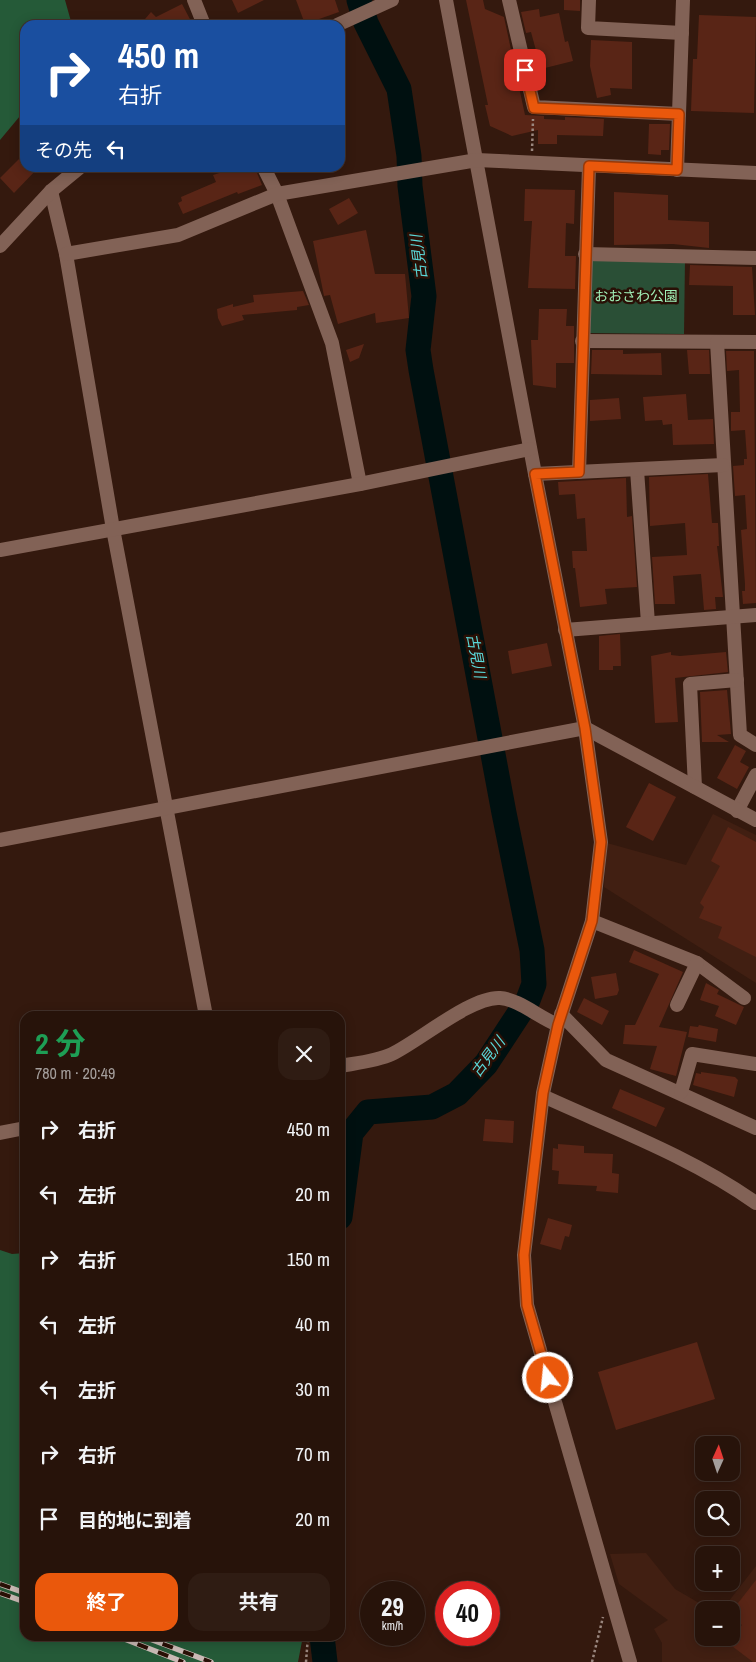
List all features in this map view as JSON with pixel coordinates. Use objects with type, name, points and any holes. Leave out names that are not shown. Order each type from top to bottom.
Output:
[{"type":"street","points":[[194,0],[202,20]]},
{"type":"street","points":[[345,22],[392,0]]},
{"type":"street","points":[[446,0],[478,160],[564,630],[585,728],[601,842],[592,921],[560,1020],[542,1096],[524,1255],[527,1305],[630,1662]]},
{"type":"street","points":[[509,0],[534,108],[679,114]]},
{"type":"street","points":[[589,0],[588,28],[682,33]]},
{"type":"street","points":[[677,170],[683,0]]},
{"type":"street","points":[[66,254],[178,236],[277,194],[478,160],[756,173]]},
{"type":"street","points":[[579,472],[589,166]]},
{"type":"street","points":[[0,246],[51,191],[74,172]]},
{"type":"street","points":[[266,172],[277,194],[332,343],[360,484]]},
{"type":"street","points":[[51,191],[66,254],[113,529],[205,1011]]},
{"type":"street","points":[[585,254],[756,258]]},
{"type":"street","points":[[582,341],[756,342]]},
{"type":"street","points":[[718,342],[723,465],[735,616],[740,735],[756,745]]},
{"type":"street","points":[[0,550],[360,484],[530,449]]},
{"type":"street","points":[[535,474],[723,465]]},
{"type":"street","points":[[637,470],[648,622]]},
{"type":"street","points":[[564,630],[756,615]]},
{"type":"street","points":[[696,787],[690,684],[737,680]]},
{"type":"street","points":[[0,840],[585,728],[756,820]]},
{"type":"street","points":[[737,811],[756,775]]},
{"type":"street","points":[[592,921],[697,963],[744,998]]},
{"type":"street","points":[[677,1005],[697,963]]},
{"type":"street","points":[[345,1065],[391,1054],[471,1006],[489,999],[499,998],[518,1003],[532,1013],[560,1020],[606,1060],[681,1092],[756,1128]]},
{"type":"street","points":[[681,1092],[692,1054],[756,1064]]},
{"type":"street","points":[[542,1096],[694,1164],[728,1183],[756,1203]]},
{"type":"street","points":[[0,1133],[20,1129]]},
{"type":"path","points":[[532,163],[534,108]]},
{"type":"path","points":[[592,1662],[604,1611]]},
{"type":"path","points":[[306,1662],[308,1641]]},
{"type":"shaded area","points":[[713,814],[756,835],[756,983],[604,887],[607,843],[686,865]]},
{"type":"shaded area","points":[[646,1553],[675,1589],[696,1601],[695,1646],[740,1646],[740,1601],[729,1601],[737,1591],[740,1591],[740,1587],[756,1566],[756,1662],[662,1662],[662,1643],[654,1629],[668,1620],[619,1584],[610,1554]]},
{"type":"green space","points":[[0,0],[65,0],[71,20],[20,20],[20,116],[0,140]]},
{"type":"green space","name":"おおさわ公園","points":[[588,258],[685,259],[684,334],[587,333]]},
{"type":"green space","points":[[0,1250],[12,1254],[20,1253],[20,1641],[302,1641],[298,1662],[0,1662]]},
{"type":"building","points":[[232,0],[264,0],[238,13]]},
{"type":"building","points":[[296,0],[335,0],[339,12],[316,20],[304,20]]},
{"type":"building","points":[[466,0],[483,0],[485,9],[504,17],[525,115],[544,116],[544,119],[565,120],[565,117],[604,119],[603,136],[557,135],[557,144],[538,144],[538,130],[512,136],[490,126],[485,105],[488,105]]},
{"type":"building","points":[[564,0],[580,0],[580,11],[564,10]]},
{"type":"building","points":[[182,4],[190,20],[144,20],[151,12],[156,17]]},
{"type":"building","points":[[539,9],[540,17],[559,13],[565,42],[568,41],[573,61],[541,69],[531,32],[526,33],[521,12]]},
{"type":"building","points":[[699,15],[756,17],[754,113],[691,111],[693,59],[697,59]]},
{"type":"building","points":[[591,40],[632,42],[632,89],[610,88],[611,95],[597,98],[590,66]]},
{"type":"building","points":[[649,124],[670,124],[669,150],[661,150],[661,155],[648,154]]},
{"type":"building","points":[[19,159],[20,172],[34,172],[14,193],[0,178]]},
{"type":"building","points":[[222,172],[257,172],[262,185],[238,194],[237,192],[183,214],[178,203],[182,201],[181,197],[216,182],[213,175]]},
{"type":"building","points":[[525,189],[575,190],[574,224],[566,223],[565,256],[576,256],[575,289],[528,288],[532,221],[524,221]]},
{"type":"building","points":[[614,192],[668,195],[668,220],[709,222],[709,248],[673,244],[614,245]]},
{"type":"building","points":[[349,198],[358,213],[338,225],[329,209]]},
{"type":"building","points":[[366,230],[375,274],[405,274],[409,318],[376,323],[375,313],[338,324],[330,295],[324,296],[313,241]]},
{"type":"building","points":[[690,265],[752,267],[755,315],[733,315],[733,286],[689,285]]},
{"type":"building","points":[[303,291],[309,305],[297,307],[297,310],[242,315],[244,320],[222,326],[218,318],[217,309],[233,304],[233,307],[254,302],[253,295]]},
{"type":"building","points":[[539,309],[567,309],[566,326],[574,326],[574,363],[556,363],[556,388],[533,385],[531,340],[538,340]]},
{"type":"building","points":[[364,344],[359,358],[350,362],[346,350]]},
{"type":"building","points":[[592,350],[623,350],[623,354],[661,353],[662,375],[591,374]]},
{"type":"building","points":[[687,350],[709,350],[710,374],[689,374]]},
{"type":"building","points":[[726,351],[754,351],[756,603],[743,604],[742,591],[745,591],[745,584],[741,530],[747,529],[745,495],[735,496],[733,466],[744,465],[744,459],[747,459],[745,430],[731,431],[731,412],[740,412],[739,370],[727,371]]},
{"type":"building","points":[[686,394],[688,420],[713,419],[714,444],[673,445],[672,424],[663,425],[662,420],[645,421],[643,397]]},
{"type":"building","points":[[619,398],[621,419],[590,421],[590,400]]},
{"type":"building","points":[[708,474],[712,523],[718,523],[719,546],[717,546],[723,597],[715,597],[716,609],[704,610],[701,574],[673,576],[675,604],[655,604],[652,557],[687,555],[685,523],[650,526],[649,477]]},
{"type":"building","points":[[626,478],[627,517],[632,516],[637,587],[605,589],[607,604],[580,607],[572,551],[587,551],[585,518],[577,519],[575,494],[559,495],[558,482]]},
{"type":"building","points":[[620,634],[621,666],[613,666],[613,670],[599,670],[599,636]]},
{"type":"building","points":[[547,643],[552,666],[512,674],[508,651]]},
{"type":"building","points":[[671,652],[671,655],[680,656],[726,652],[728,672],[675,678],[678,722],[655,723],[651,656]]},
{"type":"building","points":[[727,690],[731,734],[717,735],[729,742],[702,742],[700,692]]},
{"type":"building","points":[[735,745],[746,751],[740,762],[749,767],[737,789],[717,778]]},
{"type":"building","points":[[649,783],[676,797],[653,841],[626,827]]},
{"type":"building","points":[[728,827],[756,842],[756,957],[718,938],[722,927],[699,918],[704,907],[700,903],[720,866],[711,861]]},
{"type":"building","points":[[634,950],[683,972],[659,1027],[687,1032],[676,1076],[650,1069],[657,1046],[623,1044],[625,1025],[635,1025],[659,974],[629,962]]},
{"type":"building","points":[[616,973],[619,990],[617,995],[595,999],[591,977]]},
{"type":"building","points":[[706,983],[719,990],[717,994],[744,1007],[736,1025],[715,1016],[719,1006],[700,1000]]},
{"type":"building","points":[[584,998],[609,1011],[602,1025],[577,1012]]},
{"type":"building","points":[[699,1025],[718,1029],[716,1042],[688,1037],[690,1026],[698,1027]]},
{"type":"building","points":[[701,1072],[735,1077],[738,1080],[734,1097],[693,1085],[696,1073],[701,1074]]},
{"type":"building","points":[[620,1089],[665,1108],[656,1127],[612,1108]]},
{"type":"building","points":[[485,1119],[514,1121],[513,1143],[483,1141]]},
{"type":"building","points":[[558,1144],[584,1146],[584,1153],[613,1154],[612,1173],[619,1174],[618,1193],[596,1191],[597,1186],[558,1184],[559,1171],[552,1170],[553,1148],[558,1149]]},
{"type":"building","points":[[548,1218],[572,1225],[569,1237],[565,1236],[561,1250],[540,1244]]},
{"type":"building","points":[[697,1342],[715,1399],[616,1430],[598,1372]]},
{"type":"building","points":[[756,1580],[756,1662],[753,1662],[732,1646],[740,1646],[740,1628],[742,1625],[740,1623],[740,1601]]},
{"type":"waterway","name":"古見川","points":[[345,1179],[351,1133],[368,1112],[432,1107],[457,1094],[486,1064],[528,1000],[534,984],[532,950],[504,813],[421,370],[418,350],[424,296],[410,186],[409,156],[399,89],[366,23],[359,0]]},
{"type":"waterway","name":"古見川","points":[[323,1641],[325,1662]]},
{"type":"railway","points":[[0,1584],[20,1591]]},
{"type":"railway","points":[[0,1593],[20,1600]]},
{"type":"railway","points":[[130,1641],[183,1662]]},
{"type":"railway","points":[[155,1641],[211,1662]]},
{"type":"route","points":[[525,70],[534,108],[679,114],[677,170],[589,166],[579,472],[535,474],[564,630],[585,728],[601,842],[596,904],[558,1025],[543,1093],[533,1160],[524,1255],[527,1305],[548,1378]]}]
